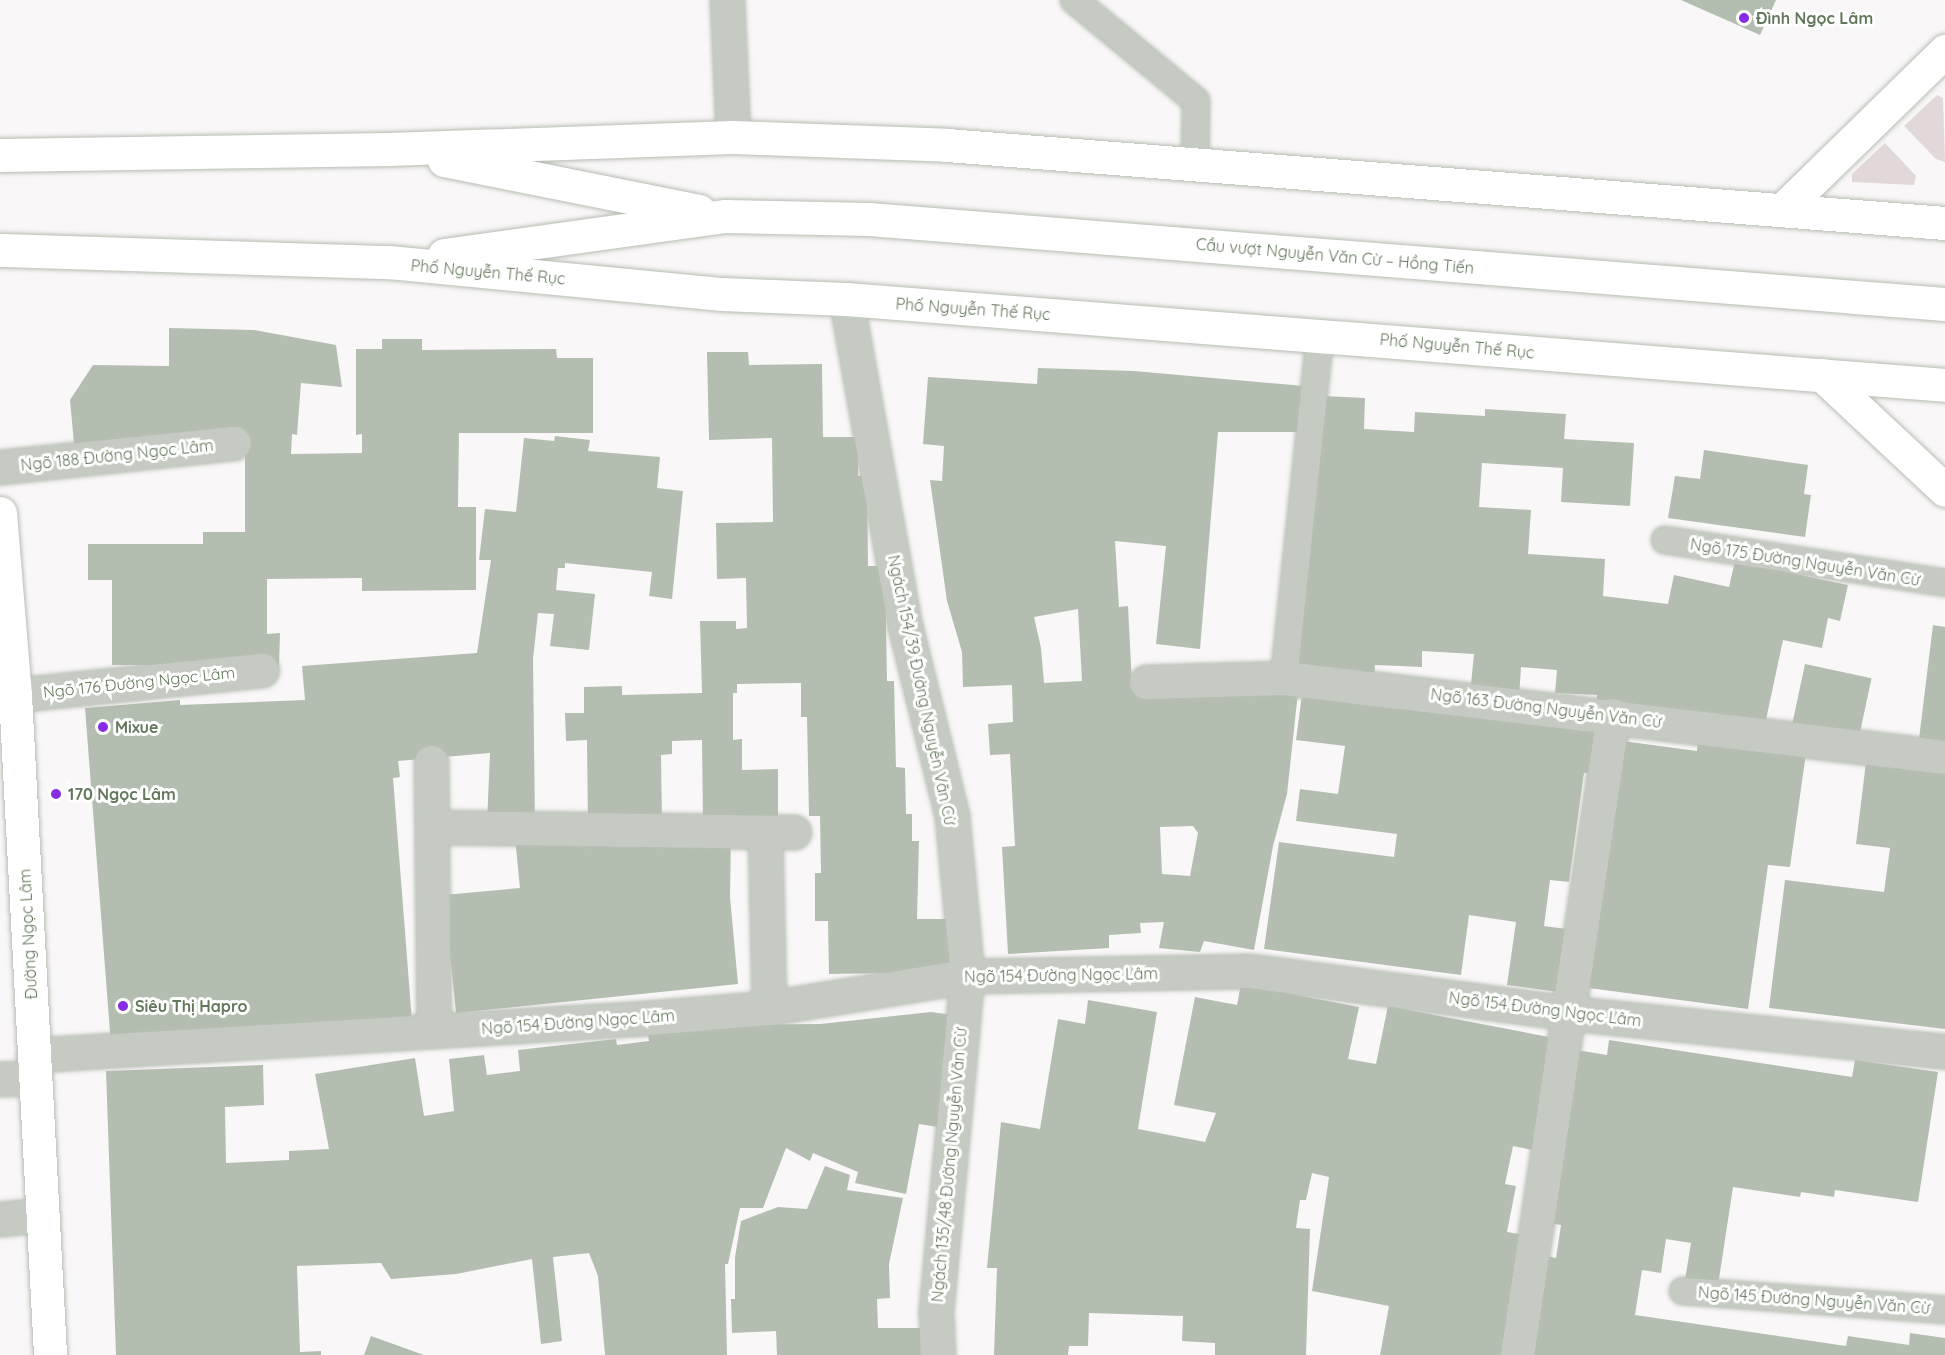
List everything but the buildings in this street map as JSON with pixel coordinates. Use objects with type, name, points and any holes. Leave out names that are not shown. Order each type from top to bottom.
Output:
[{"type":"main road","points":[[1782,210],[1945,51]]},
{"type":"main road","points":[[0,155],[389,149],[733,137],[947,145],[1945,223]]},
{"type":"main road","points":[[389,149],[725,216]]},
{"type":"main road","points":[[389,262],[725,216]]},
{"type":"main road","name":"Cầu vượt Nguyễn Văn Cừ – Hồng Tiến","points":[[725,216],[869,219],[1945,304]]},
{"type":"main road","name":"Phố Nguyễn Thế Rục","points":[[0,250],[389,262],[722,294],[846,299],[1945,385]]},
{"type":"main road","points":[[1822,375],[1945,490]]},
{"type":"main road","name":"Đường Ngọc Lâm","points":[[0,513],[8,695],[44,1215],[50,1355]]},
{"type":"street","points":[[727,0],[733,137]]},
{"type":"street","name":"Ngách 154/39 Đường Nguyễn Văn Cừ","points":[[846,299],[905,626],[952,816],[967,976]]},
{"type":"street","name":"Ngõ 188 Đường Ngọc Lâm","points":[[0,467],[234,443]]},
{"type":"street","name":"Ngõ 176 Đường Ngọc Lâm","points":[[8,695],[262,670]]},
{"type":"street","name":"Ngõ 163 Đường Nguyễn Văn Cừ","points":[[1146,682],[1284,678],[1612,715],[1945,757]]},
{"type":"street","points":[[1517,1355],[1612,715]]},
{"type":"street","points":[[431,762],[434,1031]]},
{"type":"street","points":[[432,827],[779,832],[769,1008]]},
{"type":"street","name":"Ngõ 154 Đường Ngọc Lâm","points":[[0,1079],[34,1066],[434,1031],[769,1008],[967,976],[1250,970],[1568,1013],[1945,1051]]},
{"type":"street","name":"Ngách 135/48 Đường Nguyễn Văn Cừ","points":[[938,1355],[936,1313],[967,976]]},
{"type":"street","points":[[0,1219],[44,1215]]},
{"type":"lane","points":[[1074,0],[1196,101],[1195,164]]},
{"type":"lane","points":[[1284,678],[1320,335]]},
{"type":"lane","name":"Ngõ 175 Đường Nguyễn Văn Cừ","points":[[1665,540],[1945,583]]},
{"type":"lane","name":"Ngõ 145 Đường Nguyễn Văn Cừ","points":[[1683,1291],[1945,1310]]},
{"type":"shaded area","points":[[1937,95],[1943,98],[1945,162],[1936,159],[1904,126]]},
{"type":"shaded area","points":[[1885,143],[1916,176],[1914,185],[1852,182],[1852,174]]},
{"type":"place","name":"Đình Ngọc Lâm","points":[[1744,18]]},
{"type":"place","name":"Mixue","points":[[103,727]]},
{"type":"place","name":"170 Ngọc Lâm","points":[[56,794]]},
{"type":"place","name":"Siêu Thị Hapro","points":[[123,1006]]}]
